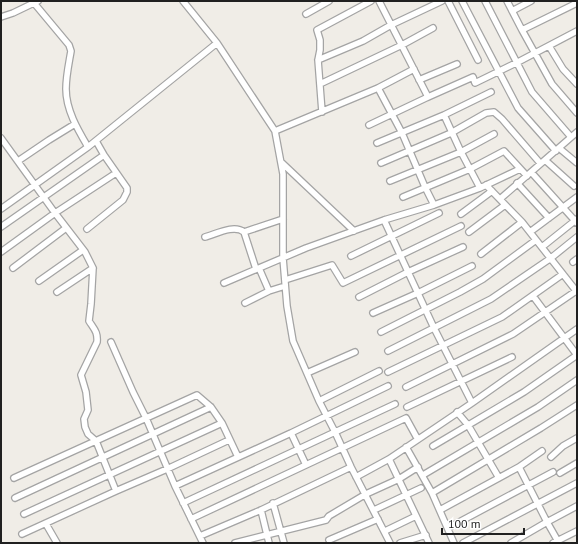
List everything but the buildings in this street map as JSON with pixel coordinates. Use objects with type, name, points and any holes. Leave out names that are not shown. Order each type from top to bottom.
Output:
[{"type":"street","points":[[183,1],[217,43],[275,131],[283,174],[283,258],[285,286],[293,341],[319,401],[390,543]]},
{"type":"street","points":[[306,14],[329,1]]},
{"type":"street","points":[[322,112],[318,60],[320,40],[318,30],[371,1]]},
{"type":"street","points":[[379,1],[428,97]]},
{"type":"street","points":[[318,60],[363,41],[442,1]]},
{"type":"street","points":[[448,1],[478,60]]},
{"type":"street","points":[[462,1],[518,108],[557,149],[577,164]]},
{"type":"street","points":[[485,1],[518,62],[532,92],[575,135],[500,199]]},
{"type":"street","points":[[507,1],[552,84],[577,113]]},
{"type":"street","points":[[512,11],[531,1]]},
{"type":"street","points":[[1,16],[13,13],[36,2],[69,45],[71,51],[66,93],[67,99],[75,124],[88,147]]},
{"type":"street","points":[[522,30],[577,3]]},
{"type":"street","points":[[320,84],[402,45],[432,28]]},
{"type":"street","points":[[369,125],[473,77],[475,83],[500,72],[577,31]]},
{"type":"street","points":[[1,209],[96,141],[217,43]]},
{"type":"street","points":[[549,46],[563,69],[577,84]]},
{"type":"street","points":[[419,80],[457,64]]},
{"type":"street","points":[[275,131],[378,88],[414,68]]},
{"type":"street","points":[[378,88],[402,133],[417,170],[434,205]]},
{"type":"street","points":[[377,143],[444,115],[491,92]]},
{"type":"street","points":[[381,163],[451,132],[486,113],[494,112],[502,118],[542,162],[574,186]]},
{"type":"street","points":[[406,387],[513,334],[576,291],[522,222],[500,199],[483,186],[470,169],[444,115]]},
{"type":"street","points":[[18,161],[75,124]]},
{"type":"street","points":[[390,181],[461,152],[494,134]]},
{"type":"street","points":[[1,138],[83,250],[93,268],[89,321],[97,332],[98,337],[81,375],[86,392],[88,410],[84,423],[88,434],[96,441],[116,491]]},
{"type":"street","points":[[87,229],[123,200],[127,192],[127,188],[96,141]]},
{"type":"street","points":[[403,197],[470,169],[504,151],[520,169],[529,174],[564,207],[576,221],[542,247]]},
{"type":"street","points":[[1,227],[104,155]]},
{"type":"street","points":[[280,162],[354,231]]},
{"type":"street","points":[[224,283],[283,258],[354,231],[434,205],[483,186],[520,169]]},
{"type":"street","points":[[1,252],[55,213],[116,173]]},
{"type":"street","points":[[517,183],[548,218]]},
{"type":"street","points":[[461,214],[492,192]]},
{"type":"street","points":[[530,232],[577,197]]},
{"type":"street","points":[[469,232],[505,205]]},
{"type":"street","points":[[351,256],[439,213]]},
{"type":"street","points":[[244,232],[283,219]]},
{"type":"street","points":[[384,220],[399,256],[472,403]]},
{"type":"street","points":[[481,254],[522,222]]},
{"type":"street","points":[[285,280],[332,265],[343,283],[461,226]]},
{"type":"street","points":[[13,268],[66,228]]},
{"type":"street","points":[[205,237],[236,228],[244,232],[258,269],[269,291]]},
{"type":"street","points":[[388,351],[491,299],[551,258],[577,237]]},
{"type":"street","points":[[381,332],[483,279],[536,240]]},
{"type":"street","points":[[359,297],[463,246]]},
{"type":"street","points":[[39,281],[83,250]]},
{"type":"street","points":[[373,313],[418,293],[472,266]]},
{"type":"street","points":[[57,292],[93,268]]},
{"type":"street","points":[[388,372],[502,317],[564,274]]},
{"type":"street","points":[[245,302],[269,291],[285,286]]},
{"type":"street","points":[[433,446],[524,392],[577,355],[533,296]]},
{"type":"street","points":[[356,477],[388,459],[417,438],[472,403],[577,329]]},
{"type":"street","points":[[110,342],[146,418],[167,469],[203,543]]},
{"type":"street","points":[[307,373],[355,352]]},
{"type":"street","points":[[407,407],[512,357]]},
{"type":"street","points":[[319,401],[379,371]]},
{"type":"street","points":[[423,475],[538,407],[577,380]]},
{"type":"street","points":[[175,486],[291,433],[388,386]]},
{"type":"street","points":[[14,478],[197,395],[211,407],[222,423],[238,457]]},
{"type":"street","points":[[183,503],[395,404]]},
{"type":"street","points":[[432,493],[577,405]]},
{"type":"street","points":[[15,498],[211,407]]},
{"type":"street","points":[[457,412],[468,425],[499,478]]},
{"type":"street","points":[[191,520],[406,418],[417,438]]},
{"type":"street","points":[[24,514],[222,423]]},
{"type":"street","points":[[291,433],[306,465]]},
{"type":"street","points":[[551,457],[564,446],[577,438]]},
{"type":"street","points":[[22,534],[229,440]]},
{"type":"street","points":[[406,447],[423,475],[454,543]]},
{"type":"street","points":[[440,510],[499,478],[542,450]]},
{"type":"street","points":[[388,459],[429,543]]},
{"type":"street","points":[[560,473],[577,462]]},
{"type":"street","points":[[519,466],[556,542],[577,531]]},
{"type":"street","points":[[200,536],[261,510],[351,467]]},
{"type":"street","points":[[235,543],[326,520],[329,516],[366,494],[399,479],[418,467]]},
{"type":"street","points":[[448,528],[553,472]]},
{"type":"street","points":[[463,543],[577,483]]},
{"type":"street","points":[[374,510],[421,488]]},
{"type":"street","points":[[273,503],[284,543]]},
{"type":"street","points":[[511,543],[577,506]]},
{"type":"street","points":[[261,510],[269,543]]},
{"type":"street","points":[[385,531],[416,516]]},
{"type":"street","points":[[329,540],[378,519]]},
{"type":"street","points":[[46,524],[57,543]]},
{"type":"street","points":[[400,543],[426,535]]}]
